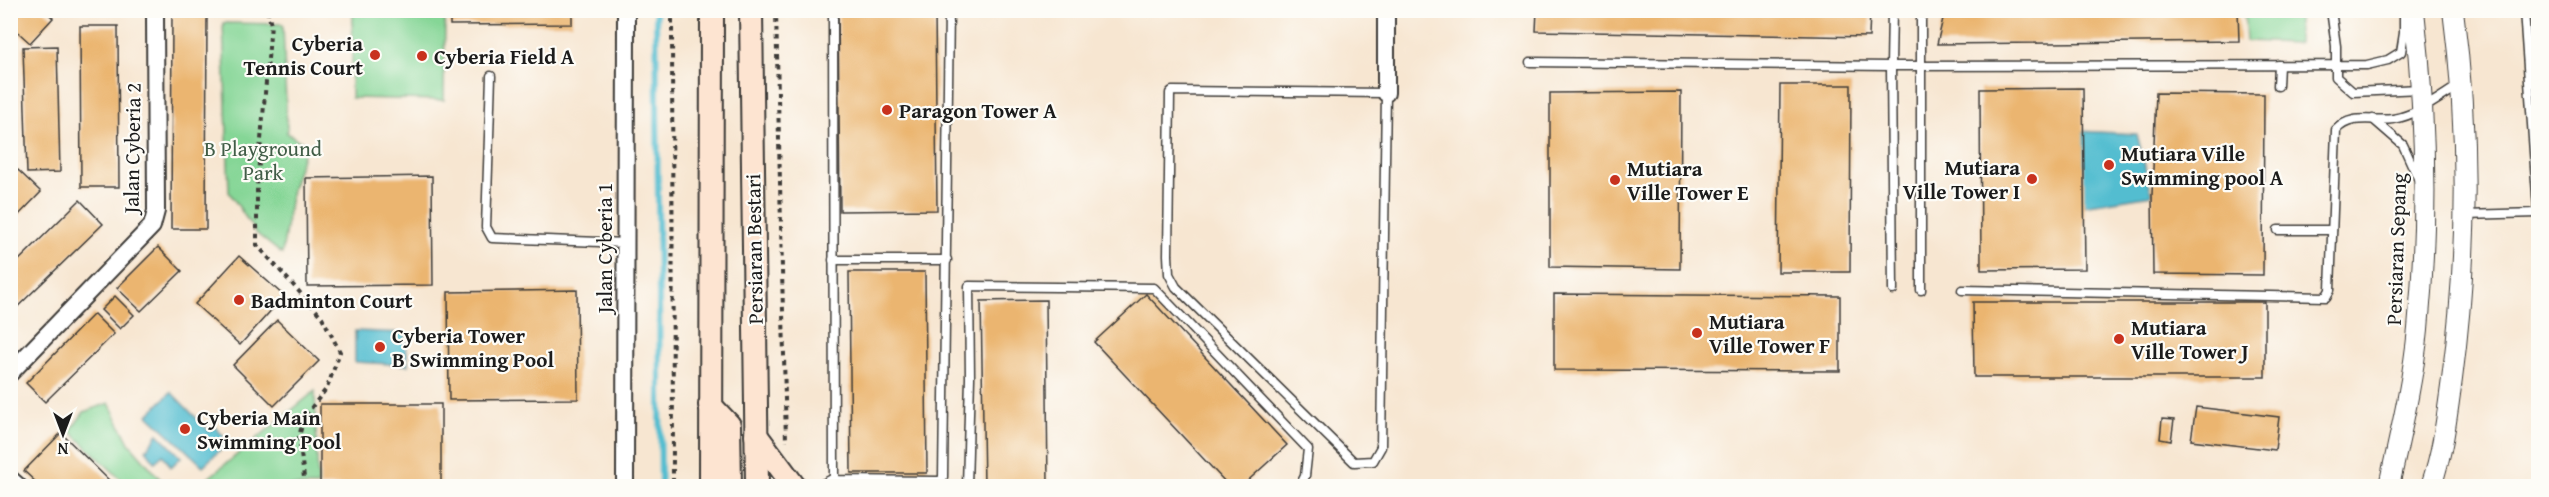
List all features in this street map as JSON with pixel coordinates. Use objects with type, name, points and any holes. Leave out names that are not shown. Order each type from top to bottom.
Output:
[{"type":"main road","name":"Persiaran Bestari","points":[[711,486],[712,10]]},
{"type":"main road","name":"Persiaran Bestari","points":[[751,10],[757,486]]},
{"type":"main road","points":[[710,405],[729,425],[730,486]]},
{"type":"main road","points":[[756,435],[787,479]]},
{"type":"street","name":"Jalan Cyberia 2","points":[[10,373],[152,226],[156,211],[155,10]]},
{"type":"street","name":"Jalan Cyberia 1","points":[[625,486],[626,10]]},
{"type":"street","points":[[1386,10],[1386,93]]},
{"type":"street","name":"Persiaran Sepang","points":[[2389,486],[2418,331],[2423,249],[2422,99],[2414,10]]},
{"type":"street","points":[[2432,486],[2441,455],[2458,332],[2463,215],[2460,85],[2453,10]]},
{"type":"street","points":[[10,479],[18,486]]},
{"type":"lane","points":[[833,10],[834,478]]},
{"type":"lane","points":[[819,486],[834,478],[879,484],[942,481],[949,10]]},
{"type":"lane","points":[[1892,10],[1893,290]]},
{"type":"lane","points":[[1921,10],[1921,290]]},
{"type":"lane","points":[[2331,10],[2336,77],[2353,92],[2422,99]]},
{"type":"lane","points":[[1530,62],[1891,66],[2367,64],[2388,60],[2401,52],[2404,10]]},
{"type":"lane","points":[[2463,215],[2538,212],[2524,10]]},
{"type":"lane","points":[[2278,65],[2278,86]]},
{"type":"lane","points":[[491,76],[486,227],[492,238],[626,243]]},
{"type":"lane","points":[[1962,290],[2326,297],[2330,290],[2336,130],[2343,122],[2393,119],[2422,99],[2460,85]]},
{"type":"lane","points":[[1177,90],[1386,93],[1381,447],[1373,461],[1354,462],[1176,287],[1169,274],[1170,93],[1177,90]]},
{"type":"lane","points":[[2373,119],[2403,145],[2424,192]]},
{"type":"lane","points":[[2278,230],[2332,230]]},
{"type":"lane","points":[[832,260],[947,260]]},
{"type":"lane","points":[[967,486],[970,378],[969,286],[1154,288],[1308,449],[1305,476],[1299,486]]},
{"type":"path","points":[[267,10],[270,24],[257,186],[257,245],[322,317],[340,352],[327,388],[304,417],[299,437],[305,486]]},
{"type":"path","points":[[672,10],[673,486]]},
{"type":"path","points":[[776,10],[787,479]]},
{"type":"green space","points":[[2244,11],[2298,11],[2298,43],[2246,41]]},
{"type":"green space","points":[[353,12],[445,12],[444,100],[351,98]]},
{"type":"green space","name":"B Playground Park","points":[[223,23],[283,24],[287,133],[306,145],[292,189],[282,254],[256,233],[229,192]]},
{"type":"green space","points":[[315,391],[318,486],[128,486],[70,431],[84,412],[109,403],[129,443],[161,480],[201,484]]},
{"type":"water","name":"Mutiara Ville Swimming pool A","points":[[2077,131],[2137,134],[2152,195],[2070,208]]},
{"type":"water","name":"Cyberia Tower B Swimming Pool","points":[[355,331],[405,333],[408,365],[355,362]]},
{"type":"water","name":"Cyberia Main Swimming Pool","points":[[171,392],[209,431],[214,426],[229,442],[203,466],[148,415]]},
{"type":"water","points":[[158,434],[181,457],[171,467],[163,455],[155,462],[146,450]]},
{"type":"building","points":[[10,10],[44,10],[53,18],[30,43],[10,25]]},
{"type":"building","points":[[172,10],[207,10],[206,229],[171,229]]},
{"type":"building","points":[[450,10],[572,10],[572,24],[450,25]]},
{"type":"building","name":"Paragon Tower A","points":[[838,10],[935,10],[937,210],[840,211]]},
{"type":"building","points":[[1537,10],[1870,10],[1869,37],[1536,31]]},
{"type":"building","points":[[1945,10],[2238,10],[2239,41],[1937,44]]},
{"type":"building","points":[[80,26],[118,26],[119,187],[81,187]]},
{"type":"building","points":[[57,46],[60,172],[27,173],[23,47]]},
{"type":"building","points":[[1780,85],[1851,85],[1850,272],[1778,272]]},
{"type":"building","name":"Mutiara Ville Tower I","points":[[2083,88],[2085,269],[1981,270],[1980,89]]},
{"type":"building","name":"Mutiara Ville Tower E","points":[[1681,92],[1680,269],[1550,267],[1550,93]]},
{"type":"building","points":[[2156,93],[2264,94],[2263,275],[2153,274],[2152,195]]},
{"type":"building","points":[[18,170],[41,192],[10,224],[10,178]]},
{"type":"building","points":[[432,176],[433,285],[307,286],[306,178]]},
{"type":"building","points":[[80,200],[103,224],[10,314],[10,269]]},
{"type":"building","points":[[158,247],[182,271],[141,311],[117,288]]},
{"type":"building","name":"Badminton Court","points":[[239,256],[284,296],[240,345],[195,304]]},
{"type":"building","points":[[849,272],[925,272],[927,473],[851,473]]},
{"type":"building","points":[[577,290],[578,399],[449,400],[448,292]]},
{"type":"building","points":[[1146,294],[1287,445],[1242,486],[1229,486],[1094,342]]},
{"type":"building","name":"Mutiara Ville Tower F","points":[[1554,294],[1840,296],[1840,371],[1554,370]]},
{"type":"building","points":[[115,296],[134,315],[120,329],[101,310]]},
{"type":"building","points":[[1046,300],[1048,486],[984,486],[981,301]]},
{"type":"building","name":"Mutiara Ville Tower J","points":[[1973,302],[2265,302],[2265,377],[1974,377]]},
{"type":"building","points":[[94,314],[114,334],[45,402],[26,383]]},
{"type":"building","points":[[277,320],[319,361],[274,406],[233,365]]},
{"type":"building","points":[[320,404],[441,404],[441,486],[320,486]]},
{"type":"building","points":[[2196,407],[2279,417],[2275,450],[2191,440]]},
{"type":"building","points":[[2162,419],[2174,420],[2171,441],[2160,439]]},
{"type":"building","points":[[61,433],[115,486],[40,486],[24,471]]},
{"type":"waterway","points":[[656,10],[661,486]]},
{"type":"place","name":"Cyberia Tennis Court","points":[[375,55]]},
{"type":"place","name":"Cyberia Field A","points":[[422,56]]},
{"type":"place","name":"Paragon Tower A","points":[[887,110]]},
{"type":"place","name":"Mutiara Ville Swimming pool A","points":[[2109,165]]},
{"type":"place","name":"Mutiara Ville Tower I","points":[[2032,179]]},
{"type":"place","name":"Mutiara Ville Tower E","points":[[1615,180]]},
{"type":"place","name":"Badminton Court","points":[[239,300]]},
{"type":"place","name":"Mutiara Ville Tower F","points":[[1697,333]]},
{"type":"place","name":"Mutiara Ville Tower J","points":[[2119,339]]},
{"type":"place","name":"Cyberia Tower B Swimming Pool","points":[[380,347]]},
{"type":"place","name":"Cyberia Main Swimming Pool","points":[[185,429]]}]
